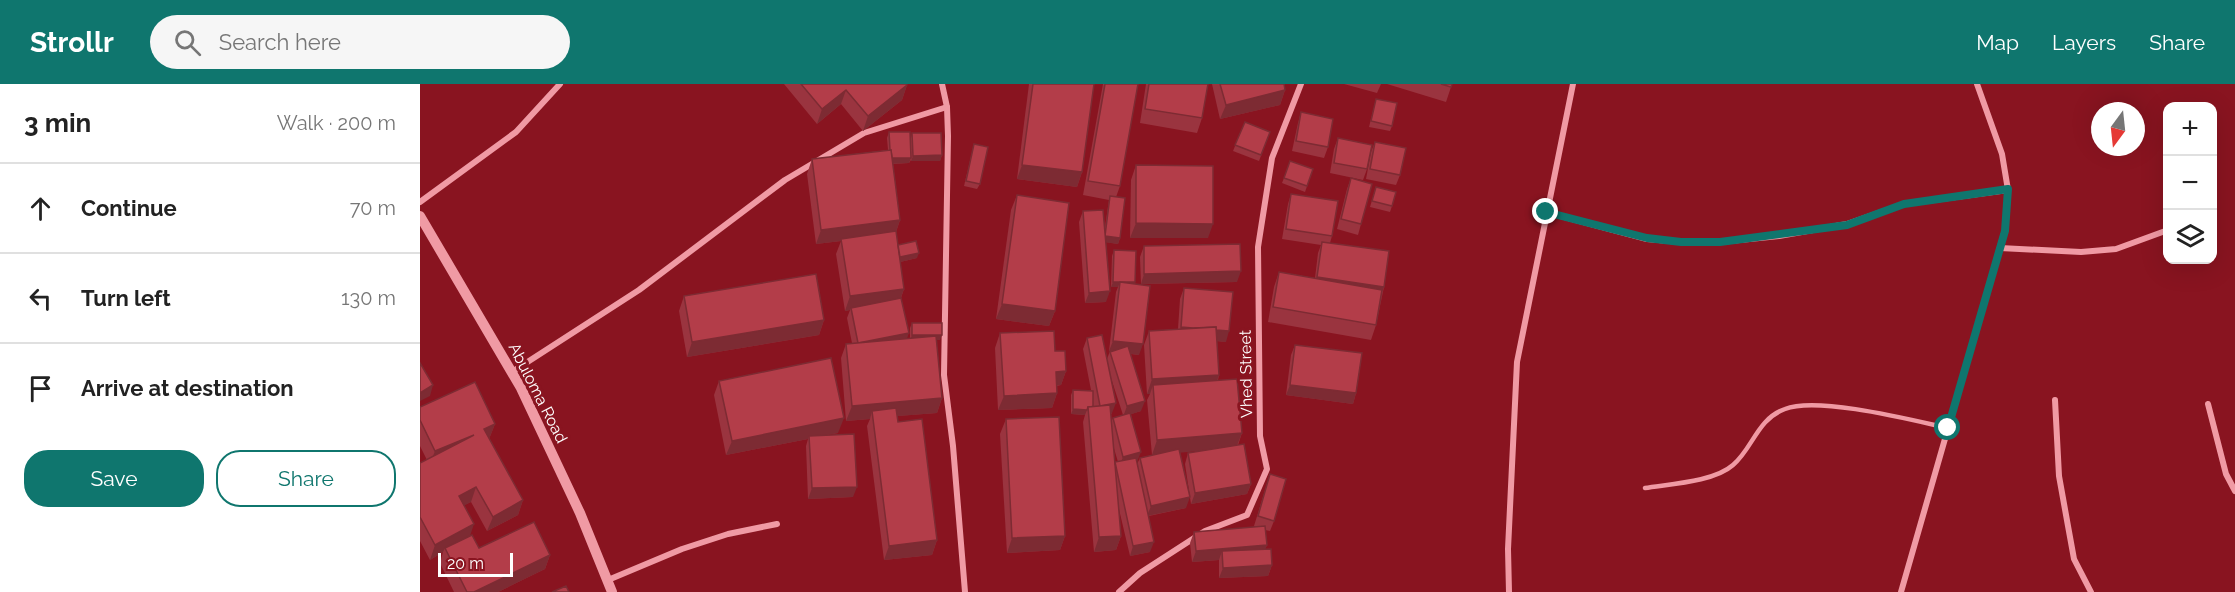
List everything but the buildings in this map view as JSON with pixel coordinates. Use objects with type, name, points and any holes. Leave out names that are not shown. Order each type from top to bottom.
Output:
[{"type":"street","points":[[420,202],[516,132],[560,84]]},
{"type":"street","points":[[942,84],[947,107],[944,375],[953,446],[965,592]]},
{"type":"street","name":"Vhed Street","points":[[1119,592],[1140,573],[1205,531],[1247,515],[1267,469],[1260,436],[1258,247],[1272,158],[1301,84]]},
{"type":"street","points":[[1509,592],[1508,549],[1516,362],[1573,84]]},
{"type":"street","points":[[1901,592],[2005,231],[2008,189],[2002,154],[1977,84]]},
{"type":"street","points":[[512,372],[639,290],[785,180],[864,132],[947,107]]},
{"type":"street","points":[[1546,212],[1647,238],[1681,242],[1720,242],[1847,225],[1904,204],[2008,189]]},
{"type":"street","name":"Abuloma Road","points":[[420,216],[512,372],[575,503],[612,592]]},
{"type":"street","points":[[2000,248],[2081,252],[2116,249],[2163,232]]},
{"type":"street","points":[[2055,400],[2059,476],[2074,559],[2091,592]]},
{"type":"street","points":[[2208,404],[2226,474],[2235,491]]},
{"type":"street","points":[[608,580],[691,546],[728,534],[777,524]]},
{"type":"lane","points":[[1645,488],[1715,476],[1732,466],[1763,423],[1785,409],[1811,404],[1948,428]]},
{"type":"route","points":[[1546,212],[1647,238],[1681,242],[1720,242],[1779,236],[1847,225],[1904,204],[2008,189],[2005,231],[1948,428]]}]
